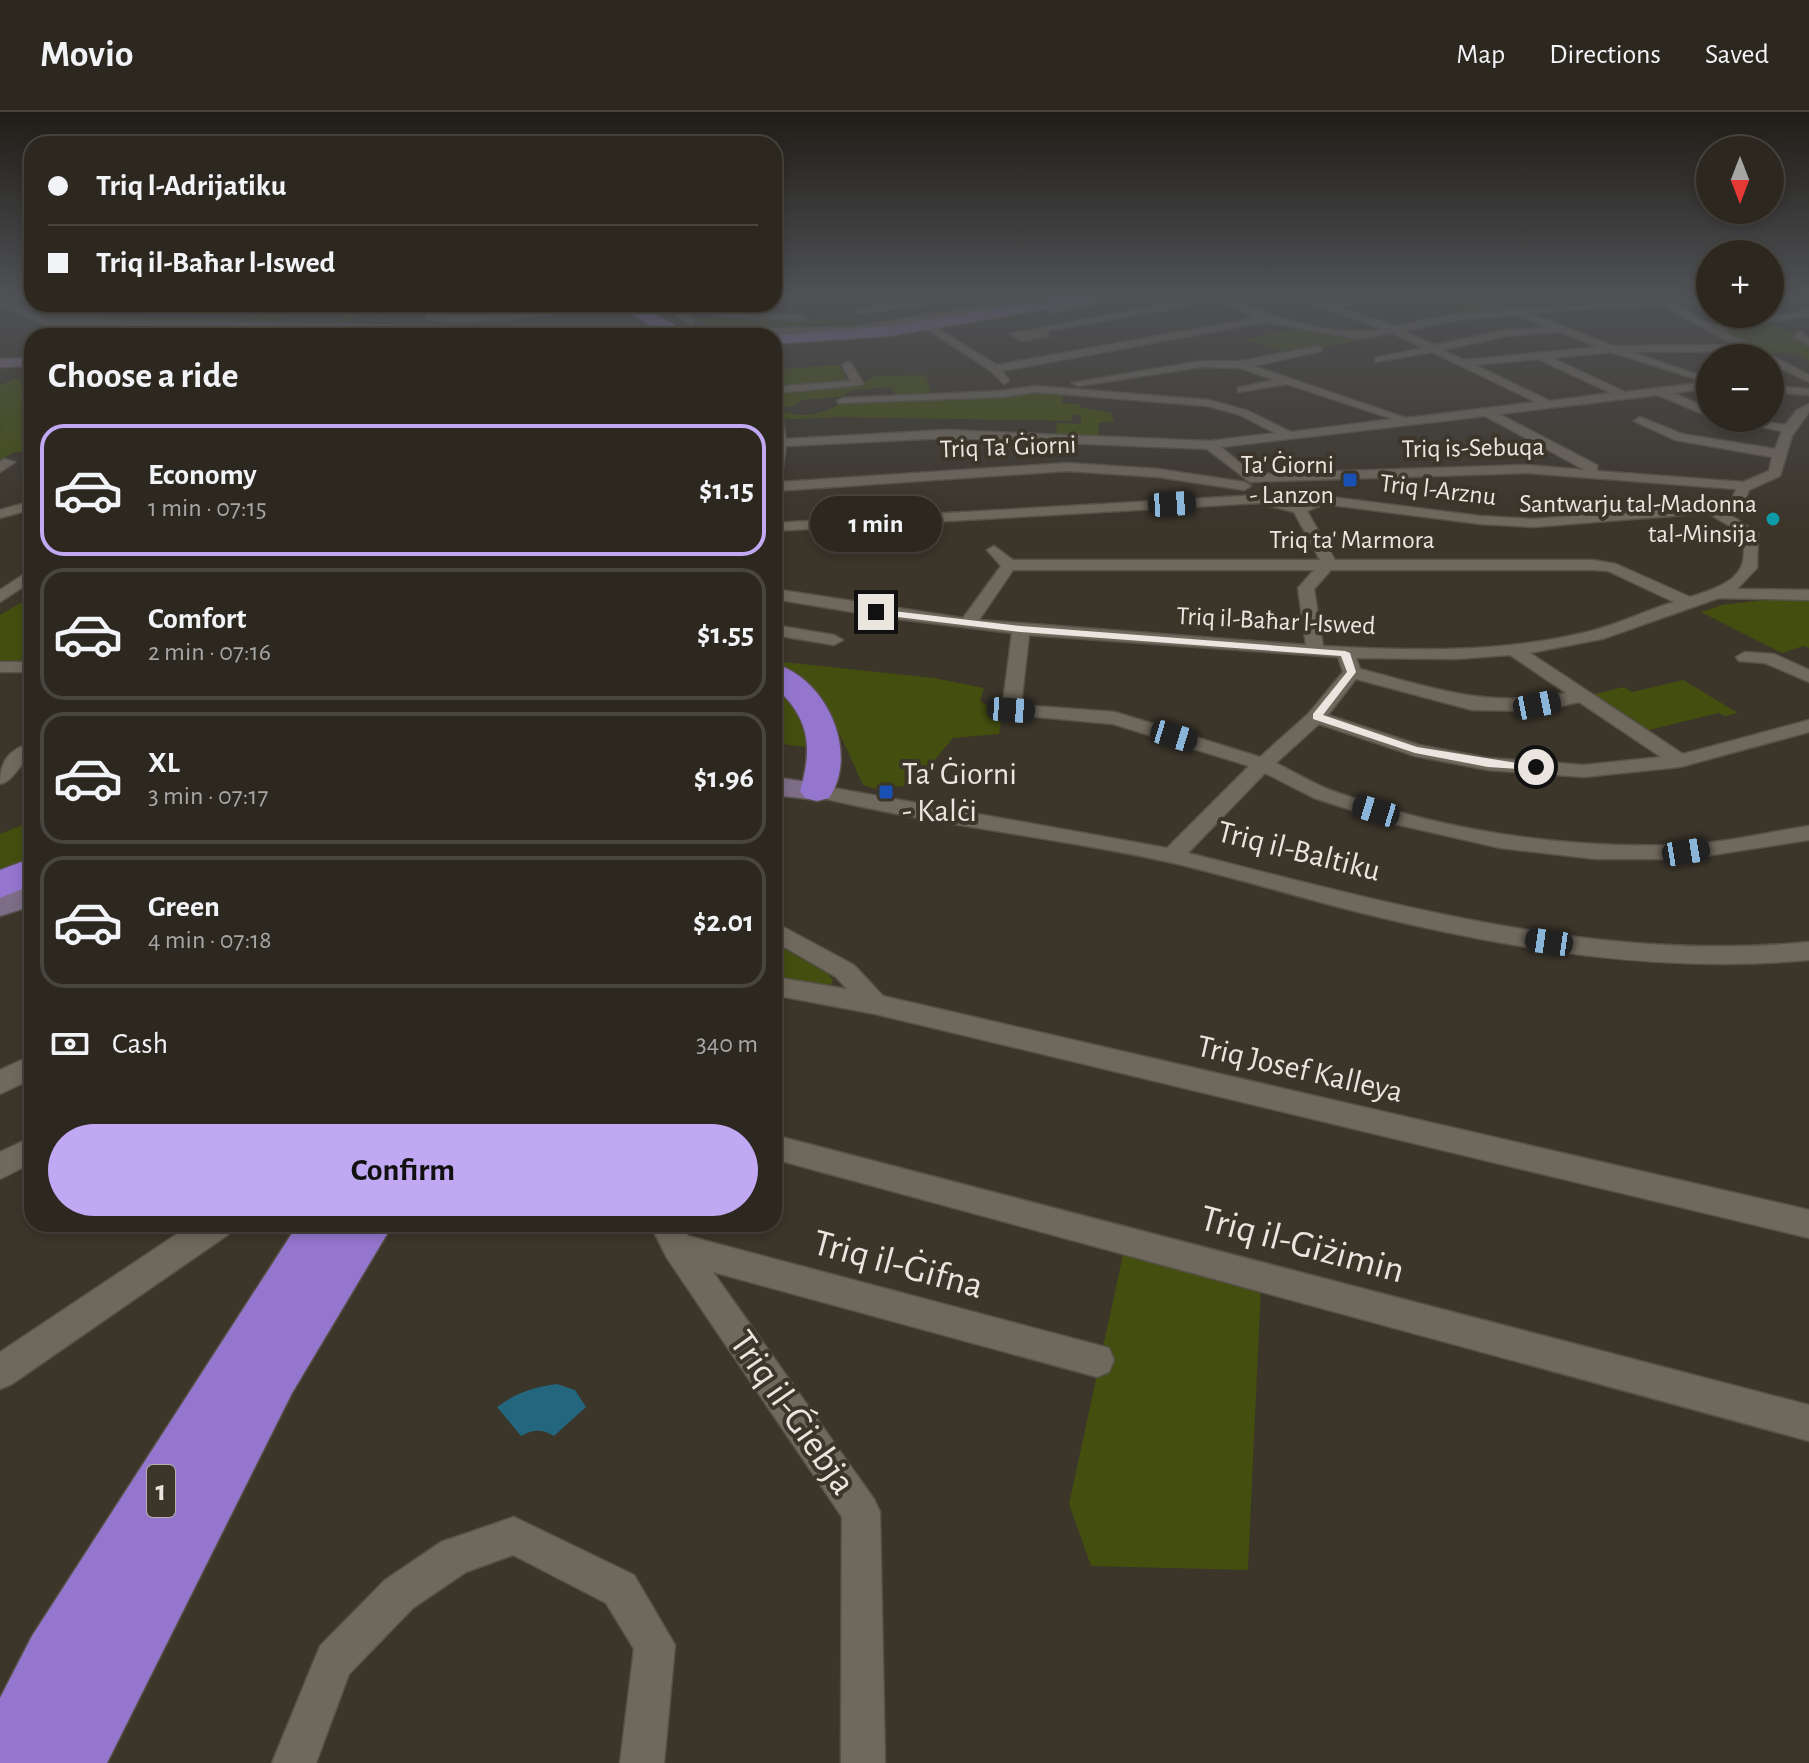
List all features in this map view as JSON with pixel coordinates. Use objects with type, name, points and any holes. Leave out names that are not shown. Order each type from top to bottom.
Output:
[{"type":"highway","points":[[782,676],[788,679],[820,727],[826,756],[817,791]]},
{"type":"highway","points":[[0,885],[24,874]]},
{"type":"highway","name":"1","points":[[5,1763],[56,1660],[322,1232]]},
{"type":"highway","name":"1","points":[[70,1763],[108,1684],[272,1373],[362,1232]]},
{"type":"main road","name":"Triq il-Baltiku","points":[[782,787],[817,791]]},
{"type":"main road","points":[[0,905],[24,897]]},
{"type":"street","points":[[782,389],[851,385],[857,383],[851,372]]},
{"type":"street","points":[[998,372],[1013,390]]},
{"type":"street","points":[[843,401],[1002,394],[1140,372]]},
{"type":"street","points":[[1264,372],[1406,420]]},
{"type":"street","points":[[1482,372],[1548,404]]},
{"type":"street","points":[[1574,372],[1624,396]]},
{"type":"street","points":[[1242,390],[1287,380]]},
{"type":"street","points":[[1784,383],[1809,381]]},
{"type":"street","points":[[1784,387],[1809,392]]},
{"type":"street","points":[[782,435],[954,453],[1210,445],[1696,388]]},
{"type":"street","points":[[1036,389],[1209,403],[1244,413],[1286,434]]},
{"type":"street","points":[[1657,391],[1696,407]]},
{"type":"street","points":[[1711,509],[1737,505],[1737,494],[1744,486],[1775,473],[1789,429],[1799,413],[1809,407]]},
{"type":"street","points":[[1485,411],[1602,473]]},
{"type":"street","points":[[935,418],[954,453]]},
{"type":"street","points":[[1640,421],[1679,437],[1779,454]]},
{"type":"street","points":[[1784,428],[1789,429]]},
{"type":"street","points":[[1210,445],[1247,482],[1259,499]]},
{"type":"street","name":"Triq Ta' Ġiorni","points":[[782,485],[954,453],[1080,468],[1247,482]]},
{"type":"street","name":"Triq is-Sebuqa","points":[[1247,482],[1527,469],[1744,486]]},
{"type":"street","points":[[782,527],[974,522],[1259,499]]},
{"type":"street","name":"Triq l-Arznu","points":[[1259,499],[1299,509],[1323,500],[1480,520],[1533,523],[1711,509]]},
{"type":"street","points":[[0,514],[24,508]]},
{"type":"street","points":[[1299,509],[1329,563],[1306,588],[1315,651]]},
{"type":"street","points":[[1711,509],[1751,533],[1751,549]]},
{"type":"street","points":[[0,521],[16,510]]},
{"type":"street","points":[[1688,510],[1734,528],[1751,549],[1766,577],[1809,595]]},
{"type":"street","name":"Triq il-Baħar l-Iswed","points":[[782,596],[845,608],[1021,629],[1315,651],[1348,663],[1512,649],[1585,638],[1715,593],[1740,579],[1748,569],[1751,549]]},
{"type":"street","points":[[968,623],[1009,565],[994,550]]},
{"type":"street","name":"Triq ta' Marmora","points":[[1009,565],[1593,565],[1611,567],[1688,602]]},
{"type":"street","points":[[0,597],[24,580]]},
{"type":"street","points":[[1715,593],[1809,595]]},
{"type":"street","points":[[1021,629],[1011,710],[1115,718],[1263,764],[1321,794],[1403,819],[1500,841],[1596,852],[1686,852],[1809,833]]},
{"type":"street","points":[[782,631],[834,640]]},
{"type":"street","points":[[1512,649],[1680,761]]},
{"type":"street","points":[[1745,657],[1768,658],[1809,677]]},
{"type":"street","points":[[1172,856],[1263,764],[1316,717],[1348,663],[1472,704],[1526,705],[1581,696]]},
{"type":"street","points":[[0,667],[24,667]]},
{"type":"street","points":[[1316,717],[1415,750],[1488,764],[1584,771],[1680,761],[1809,726]]},
{"type":"street","points":[[0,778],[17,753]]},
{"type":"street","name":"Triq il-Baltiku","points":[[817,791],[1172,856],[1367,906],[1488,933],[1611,951],[1768,955],[1809,951]]},
{"type":"street","points":[[782,935],[845,971],[875,1004]]},
{"type":"street","name":"Triq Josef Kalleya","points":[[782,987],[875,1004],[1809,1224]]},
{"type":"street","points":[[0,1083],[24,1070]]},
{"type":"street","name":"Triq il-Giżimin","points":[[782,1149],[1809,1423]]},
{"type":"street","points":[[0,1166],[24,1153]]},
{"type":"street","points":[[0,1372],[206,1232]]},
{"type":"street","name":"Triq il-Ġifna","points":[[672,1236],[1097,1360]]},
{"type":"street","name":"Triq il-Ǵiebja","points":[[672,1236],[861,1512],[863,1763]]},
{"type":"street","points":[[294,1763],[334,1660],[399,1594],[455,1556],[514,1536],[620,1589],[655,1645],[642,1763]]},
{"type":"green space","points":[[782,372],[844,372],[848,383],[782,387]]},
{"type":"green space","points":[[926,375],[932,396],[896,397],[891,387],[853,390],[840,397],[801,400],[793,406],[782,408],[782,391],[851,387],[877,376]]},
{"type":"green space","points":[[24,379],[24,452],[15,452],[0,460],[0,428],[3,427],[0,426],[0,385]]},
{"type":"green space","points":[[1051,392],[1063,396],[1062,403],[1080,404],[1080,407],[1111,413],[1114,421],[1098,423],[1099,437],[1057,436],[1056,423],[1082,424],[1080,415],[1071,415],[1072,421],[839,417],[782,420],[782,412],[811,414],[841,403]]},
{"type":"green space","points":[[1764,600],[1809,601],[1809,648],[1803,646],[1782,653],[1701,612],[1722,605]]},
{"type":"green space","points":[[24,603],[24,662],[0,662],[0,615]]},
{"type":"green space","points":[[782,662],[934,678],[984,688],[980,701],[1002,716],[999,734],[953,738],[914,785],[875,789],[863,785],[829,714],[804,682],[782,668]]},
{"type":"green space","points":[[1683,680],[1738,713],[1725,716],[1718,713],[1649,730],[1594,694],[1624,687],[1632,692]]},
{"type":"green space","points":[[782,686],[793,693],[814,748],[782,744]]},
{"type":"green space","points":[[24,824],[24,860],[0,869],[0,834]]},
{"type":"green space","points":[[782,948],[828,974],[833,980],[827,988],[782,980]]},
{"type":"green space","points":[[1124,1250],[1261,1286],[1248,1570],[1091,1566],[1069,1504]]},
{"type":"water","points":[[557,1384],[575,1390],[586,1407],[554,1436],[538,1431],[521,1436],[497,1407],[525,1391]]},
{"type":"place","name":"Ta' Ġiorni - Lanzon","points":[[1350,480]]},
{"type":"place","name":"Santwarju tal-Madonna tal-Minsija","points":[[1773,519]]},
{"type":"place","name":"Ta' Ġiorni - Kalċi","points":[[886,792]]},
{"type":"route","points":[[876,612],[1156,641],[1345,653],[1352,672],[1316,717],[1415,750],[1488,764],[1536,767]]}]
